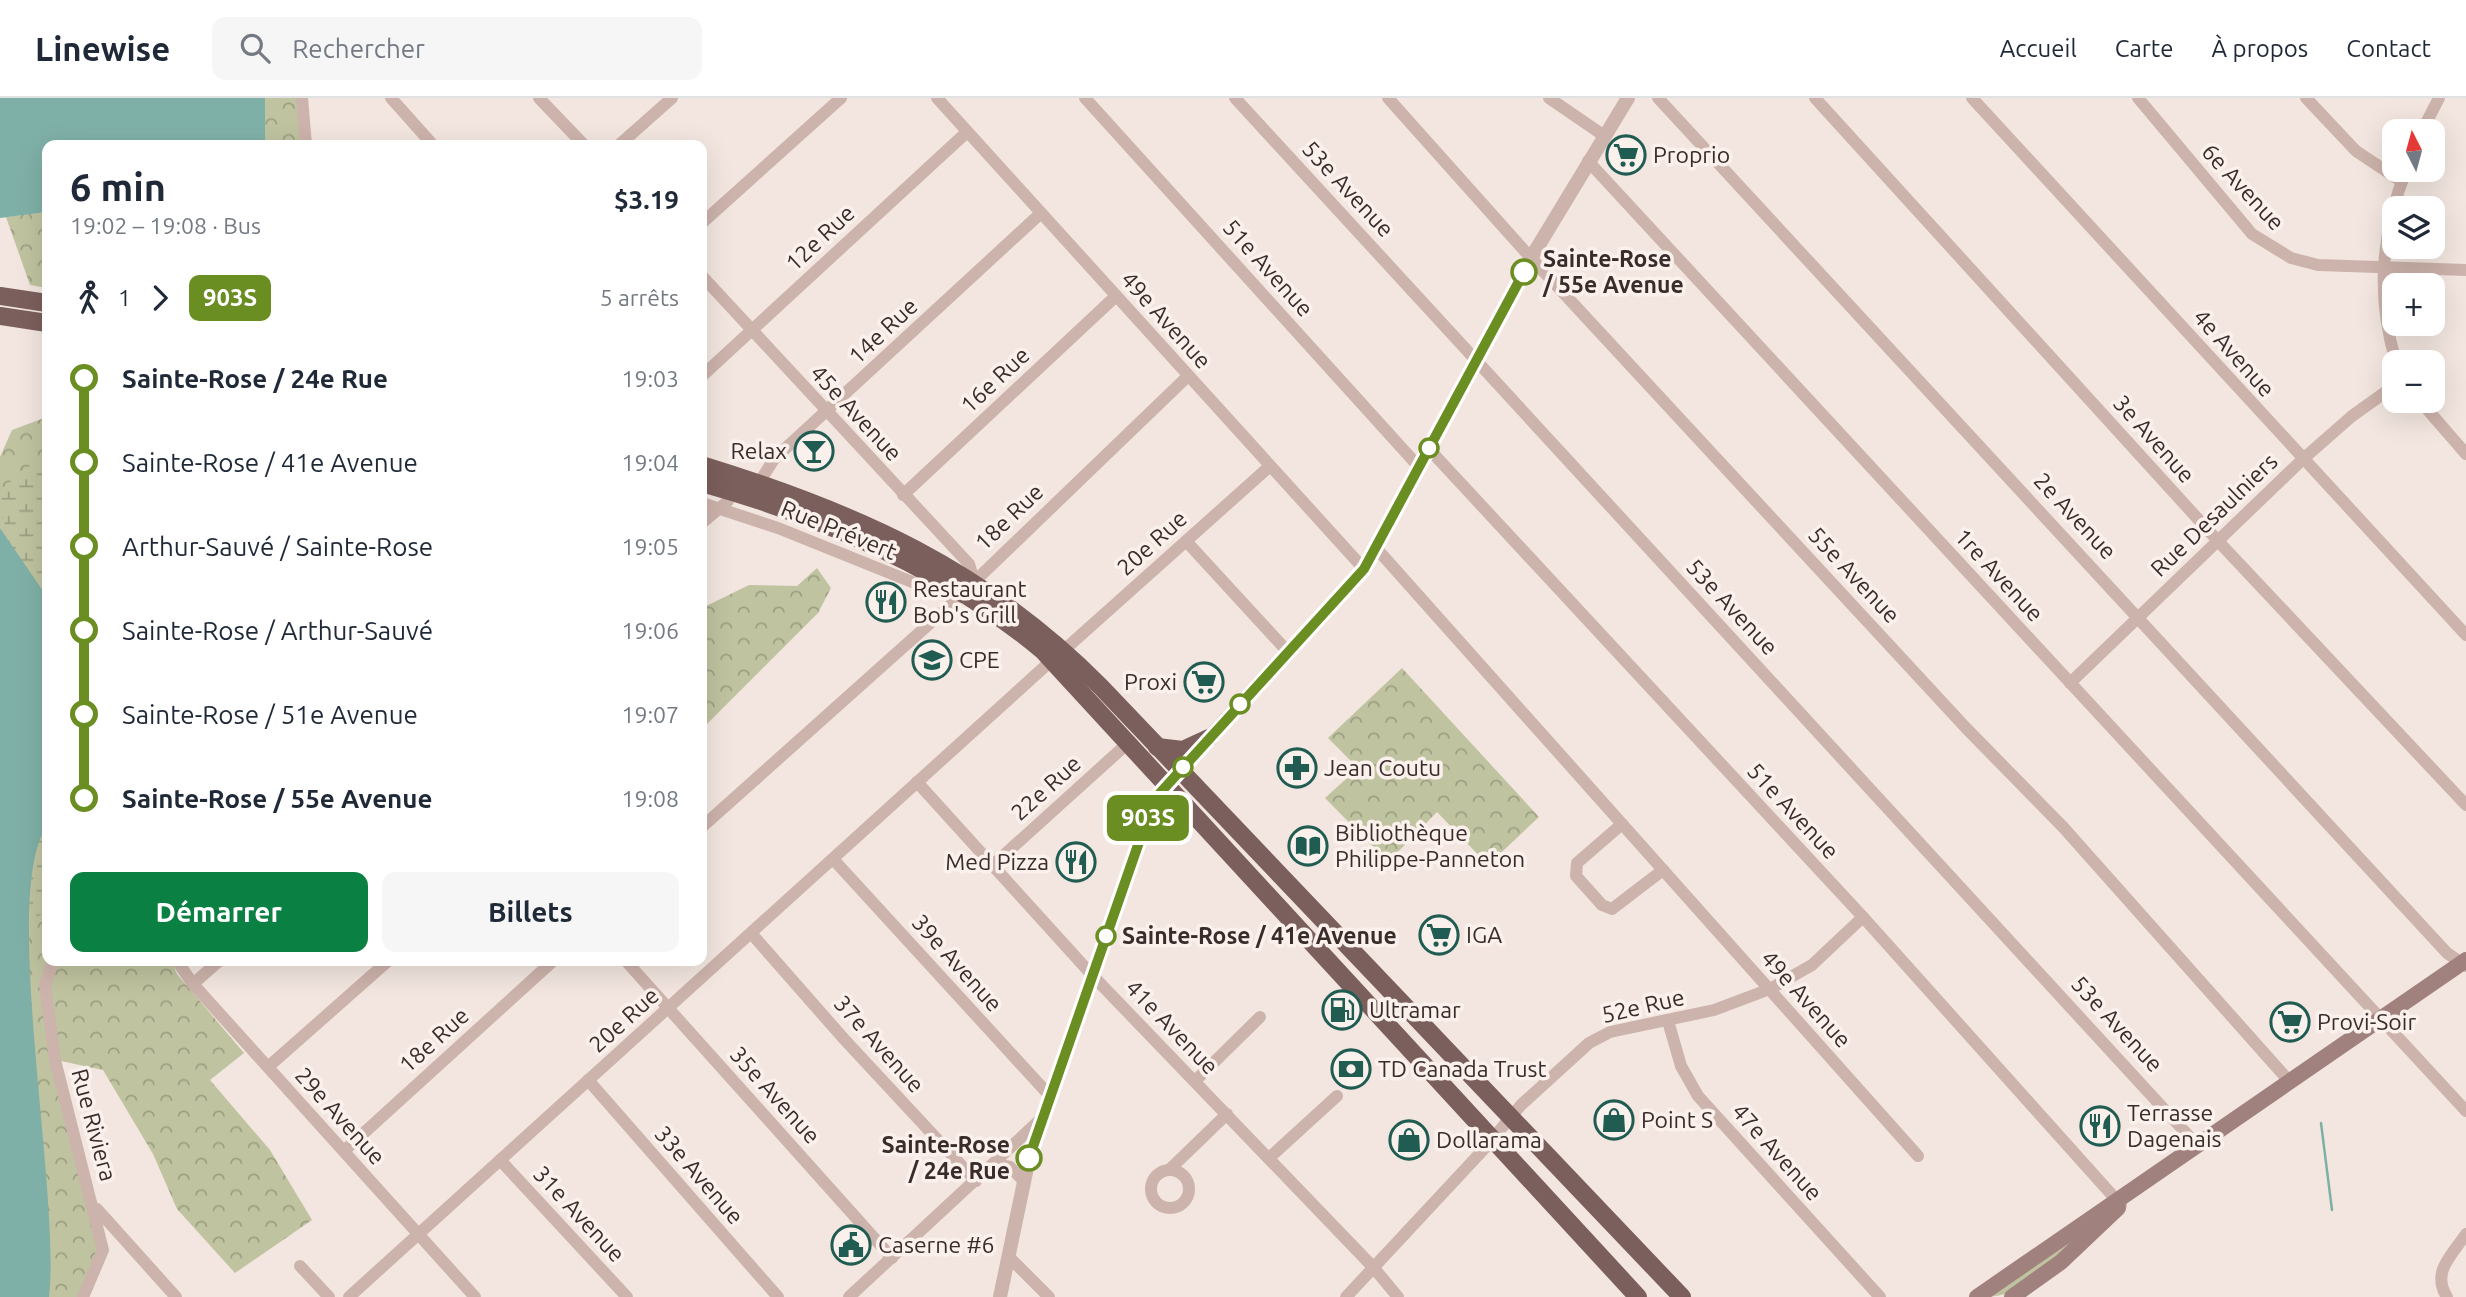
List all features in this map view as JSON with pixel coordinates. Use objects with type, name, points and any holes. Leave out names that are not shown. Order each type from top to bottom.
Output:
[{"type":"main road","points":[[0,296],[42,302]]},
{"type":"main road","points":[[0,316],[42,322]]},
{"type":"main road","points":[[707,467],[868,524],[968,587],[1013,628],[1057,655],[1157,747],[1682,1297]]},
{"type":"main road","points":[[707,484],[871,544],[968,587]]},
{"type":"main road","points":[[1057,655],[1128,743],[1192,815],[1638,1297]]},
{"type":"main road","points":[[1157,747],[1183,750],[1209,738]]},
{"type":"main road","points":[[1146,821],[1169,811],[1192,815]]},
{"type":"main road","points":[[1977,1297],[2119,1202],[2289,1080],[2464,963]]},
{"type":"main road","points":[[2012,1297],[2061,1262],[2119,1202]]},
{"type":"street","points":[[302,98],[306,140]]},
{"type":"street","points":[[391,98],[429,140]]},
{"type":"street","points":[[539,98],[579,140]]},
{"type":"street","points":[[625,140],[672,98]]},
{"type":"street","points":[[707,219],[841,98]]},
{"type":"street","name":"49e Avenue","points":[[937,98],[1364,569]]},
{"type":"street","name":"51e Avenue","points":[[1085,98],[1419,467]]},
{"type":"street","name":"53e Avenue","points":[[1236,98],[2197,1145]]},
{"type":"street","name":"55e Avenue","points":[[1388,98],[1531,258],[1966,728],[2063,827],[2289,1080]]},
{"type":"street","points":[[1549,98],[1603,135]]},
{"type":"street","points":[[1000,1297],[1023,1180],[1042,1117],[1146,821],[1166,785],[1364,569],[1531,258],[1603,135],[1628,98]]},
{"type":"street","name":"2e Avenue","points":[[1658,98],[2139,616],[2447,953],[2464,963]]},
{"type":"street","name":"3e Avenue","points":[[1815,98],[2218,541],[2466,805]]},
{"type":"street","name":"4e Avenue","points":[[1972,98],[2466,635]]},
{"type":"street","name":"6e Avenue","points":[[2138,98],[2252,234],[2272,249],[2318,265],[2466,270]]},
{"type":"street","points":[[2306,98],[2356,151],[2382,164]]},
{"type":"street","points":[[2428,119],[2438,99]]},
{"type":"street","name":"12e Rue","points":[[707,371],[967,132]]},
{"type":"street","name":"1re Avenue","points":[[1588,161],[2466,1111]]},
{"type":"street","points":[[2392,350],[2386,330],[2382,267],[2386,235],[2402,182]]},
{"type":"street","name":"14e Rue","points":[[759,483],[774,459],[1041,213]]},
{"type":"street","name":"45e Avenue","points":[[707,281],[969,564],[968,587]]},
{"type":"street","name":"16e Rue","points":[[903,495],[1116,296]]},
{"type":"street","name":"18e Rue","points":[[707,822],[968,587],[1188,376]]},
{"type":"street","name":"Rue Desaulniers","points":[[2070,683],[2303,460],[2352,416],[2382,395]]},
{"type":"street","points":[[2430,413],[2466,454]]},
{"type":"street","name":"51e Avenue","points":[[1429,449],[1863,917],[2119,1202]]},
{"type":"street","name":"20e Rue","points":[[349,1297],[1057,655],[1270,466]]},
{"type":"street","points":[[707,519],[733,492]]},
{"type":"street","name":"Rue Prévert","points":[[707,504],[932,590],[968,587]]},
{"type":"street","points":[[1186,541],[1289,652]]},
{"type":"street","name":"49e Avenue","points":[[1377,549],[1918,1156]]},
{"type":"street","name":"22e Rue","points":[[993,865],[1128,743]]},
{"type":"street","name":"41e Avenue","points":[[917,782],[1092,975],[1373,1267],[1398,1297]]},
{"type":"street","points":[[1622,824],[1577,863],[1576,876],[1602,905],[1612,909],[1625,902],[1663,870]]},
{"type":"street","name":"39e Avenue","points":[[833,859],[1050,1096]]},
{"type":"street","name":"52e Rue","points":[[1346,1297],[1511,1115],[1600,1036],[1714,1010],[1770,989],[1812,965],[1863,917]]},
{"type":"street","name":"37e Avenue","points":[[751,933],[844,1039],[976,1181]]},
{"type":"street","name":"Rue Riviera","points":[[51,966],[45,985],[55,1060],[103,1250],[83,1297]]},
{"type":"street","name":"29e Avenue","points":[[180,966],[193,984],[475,1297]]},
{"type":"street","points":[[193,984],[213,966]]},
{"type":"street","points":[[268,1067],[382,966]]},
{"type":"street","name":"18e Rue","points":[[344,1151],[548,966]]},
{"type":"street","name":"35e Avenue","points":[[630,966],[892,1258]]},
{"type":"street","points":[[1195,1081],[1260,1017]]},
{"type":"street","name":"47e Avenue","points":[[1668,1021],[1681,1066],[1698,1096],[1880,1297]]},
{"type":"street","name":"33e Avenue","points":[[588,1080],[778,1297]]},
{"type":"street","points":[[1269,1158],[1337,1096]]},
{"type":"street","points":[[1169,1170],[1227,1114]]},
{"type":"street","points":[[849,1297],[995,1164],[1042,1117]]},
{"type":"street","name":"31e Avenue","points":[[500,1160],[627,1297]]},
{"type":"street","points":[[995,1164],[1010,1167],[1023,1180]]},
{"type":"street","points":[[93,1205],[176,1297]]},
{"type":"street","points":[[2448,1297],[2441,1287],[2440,1271],[2466,1234]]},
{"type":"street","points":[[1008,1256],[1049,1297]]},
{"type":"street","points":[[300,1266],[329,1297]]},
{"type":"green space","points":[[265,98],[302,98],[306,140],[265,140]]},
{"type":"green space","points":[[42,213],[42,287],[30,285],[6,217]]},
{"type":"green space","points":[[42,419],[42,590],[0,528],[0,457],[12,430]]},
{"type":"green space","points":[[42,460],[42,914],[4,931],[20,1089],[47,1226],[49,1296],[0,1297],[0,528],[8,538],[2,513],[2,498],[13,479]]},
{"type":"green space","points":[[817,568],[831,588],[818,613],[707,724],[707,606],[749,585],[797,586]]},
{"type":"green space","points":[[1402,668],[1539,817],[1488,865],[1437,812],[1388,862],[1325,798],[1358,768],[1328,738]]},
{"type":"green space","points":[[42,838],[42,966],[173,966],[177,974],[244,1053],[210,1080],[270,1150],[312,1220],[235,1273],[177,1209],[153,1154],[103,1070],[56,1060],[103,1250],[83,1297],[49,1297],[47,1226],[20,1089],[4,931]]},
{"type":"green space","points":[[2092,1223],[2057,1259],[2030,1281],[2001,1295],[1986,1297]]},
{"type":"water","points":[[0,98],[265,98],[265,140],[42,140],[42,213],[0,218]]},
{"type":"water","points":[[0,528],[42,590],[42,839],[34,861],[29,913],[30,976],[50,1249],[49,1297],[0,1297]]},
{"type":"waterway","points":[[2321,1123],[2332,1210]]},
{"type":"bus line","name":"903S","points":[[1029,1158],[1145,825],[1160,793],[1364,569],[1524,272]]},
{"type":"place","name":"Proprio","points":[[1626,155]]},
{"type":"place","name":"Sainte-Rose / 55e Avenue","points":[[1524,272]]},
{"type":"place","name":"Relax","points":[[814,451]]},
{"type":"place","name":"Restaurant Bob's Grill","points":[[886,602]]},
{"type":"place","name":"CPE","points":[[932,660]]},
{"type":"place","name":"Proxi","points":[[1204,682]]},
{"type":"place","name":"Jean Coutu","points":[[1297,768]]},
{"type":"place","name":"Bibliothèque Philippe-Panneton","points":[[1308,846]]},
{"type":"place","name":"Med Pizza","points":[[1076,862]]},
{"type":"place","name":"IGA","points":[[1439,935]]},
{"type":"place","name":"Sainte-Rose / 41e Avenue","points":[[1106,936]]},
{"type":"place","name":"Ultramar","points":[[1342,1010]]},
{"type":"place","name":"Provi-Soir","points":[[2290,1022]]},
{"type":"place","name":"TD Canada Trust","points":[[1351,1069]]},
{"type":"place","name":"Point S","points":[[1614,1120]]},
{"type":"place","name":"Terrasse Dagenais","points":[[2100,1126]]},
{"type":"place","name":"Dollarama","points":[[1409,1140]]},
{"type":"place","name":"Sainte-Rose / 24e Rue","points":[[1029,1158]]},
{"type":"place","name":"Caserne #6","points":[[851,1245]]}]
